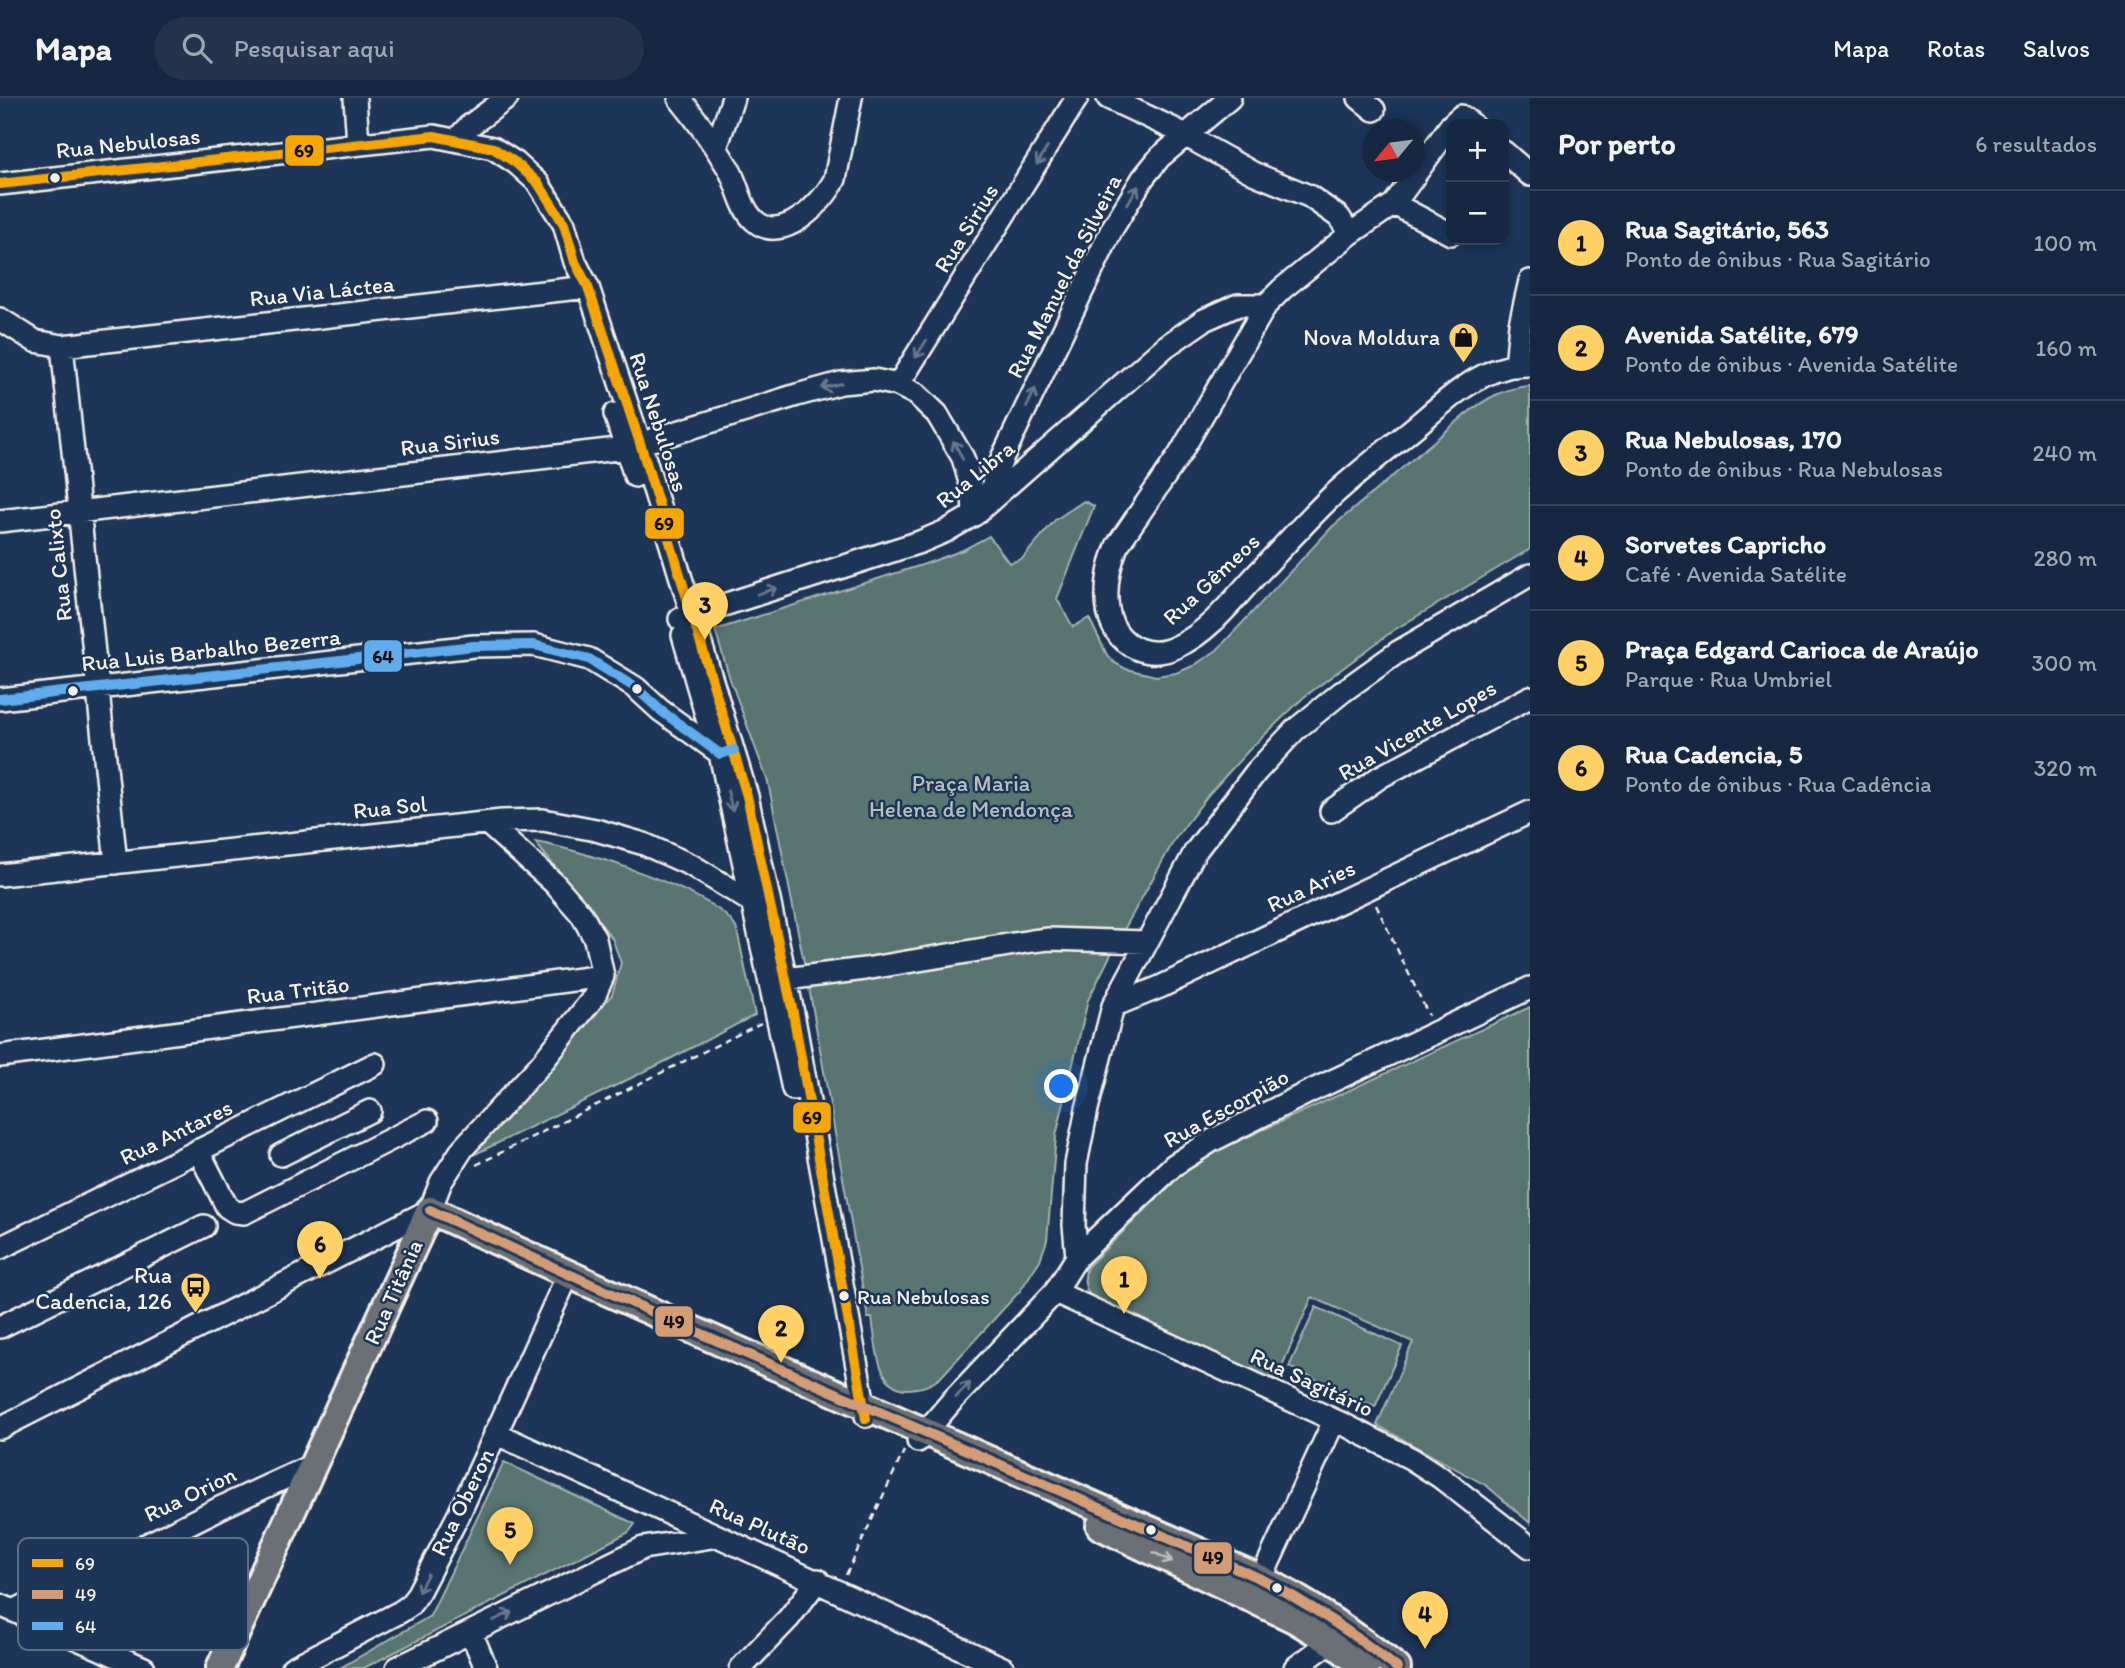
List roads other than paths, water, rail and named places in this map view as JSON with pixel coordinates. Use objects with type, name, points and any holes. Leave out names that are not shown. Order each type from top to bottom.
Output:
[{"type":"main road","points":[[430,1210],[593,1287],[648,1308],[1294,1619],[1339,1636],[1397,1668]]},
{"type":"main road","name":"Rua Titânia","points":[[248,1610],[430,1210]]},
{"type":"main road","points":[[918,1437],[1024,1474],[1261,1579],[1304,1601],[1366,1668]]},
{"type":"main road","name":"Rua Titânia","points":[[222,1667],[230,1650]]},
{"type":"street","points":[[355,98],[358,145]]},
{"type":"street","points":[[456,140],[468,127],[507,98]]},
{"type":"street","points":[[679,98],[716,148],[750,217],[761,226],[781,228],[810,212],[831,188],[852,98]]},
{"type":"street","points":[[716,148],[733,98]]},
{"type":"street","name":"Rua Sirius","points":[[898,385],[1077,98]]},
{"type":"street","points":[[1108,98],[1191,130],[1252,173],[1309,196],[1359,227]]},
{"type":"street","points":[[1191,130],[1199,98]]},
{"type":"street","name":"Rua Manuel da Silveira","points":[[979,511],[1112,229],[1143,178],[1160,157],[1230,98]]},
{"type":"street","name":"Rua Nebulosas","points":[[0,184],[434,136],[493,148],[516,163],[538,183],[564,224],[582,289],[633,446],[658,548],[685,617],[727,752],[760,900],[778,1015],[857,1409]]},
{"type":"street","points":[[1266,305],[1359,227],[1394,204],[1446,138]]},
{"type":"street","points":[[1509,156],[1530,175]]},
{"type":"street","points":[[1394,204],[1446,230]]},
{"type":"street","points":[[1523,365],[1520,324],[1530,281]]},
{"type":"street","name":"Rua Via Láctea","points":[[62,346],[582,289]]},
{"type":"street","name":"Rua Libra","points":[[685,617],[920,542],[946,531],[979,511],[1018,474],[1166,347],[1222,310],[1238,305],[1266,305]]},
{"type":"street","name":"Rua Gêmeos","points":[[1266,305],[1180,454],[1129,527],[1111,562],[1107,601],[1114,628],[1122,639],[1147,652],[1163,652],[1180,646],[1196,635],[1331,497],[1433,412],[1468,386],[1503,368],[1523,365]]},
{"type":"street","points":[[0,319],[35,341],[62,346]]},
{"type":"street","name":"Rua Calixto","points":[[62,346],[116,863]]},
{"type":"street","name":"Rua Sirius","points":[[0,521],[633,446],[841,383],[874,380],[898,385],[916,394],[937,414],[963,458],[979,511]]},
{"type":"street","points":[[1077,1256],[1074,1225],[1076,1164],[1113,1006],[1195,852],[1256,772],[1295,730],[1398,652],[1530,575]]},
{"type":"street","name":"Rua Luis Barbalho Bezerra","points":[[0,699],[474,646],[534,645],[589,659],[636,688],[660,710],[727,752]]},
{"type":"street","name":"Rua Vicente Lopes","points":[[1331,811],[1380,777],[1530,697]]},
{"type":"street","points":[[660,710],[712,707]]},
{"type":"street","name":"Rua Aries","points":[[1113,1006],[1160,987],[1530,812]]},
{"type":"street","name":"Rua Sol","points":[[0,875],[486,823],[543,820],[596,830],[644,844],[691,864],[760,900]]},
{"type":"street","points":[[486,823],[554,883],[582,915],[595,939],[603,976]]},
{"type":"street","name":"Rua Nebulosas","points":[[760,900],[786,979],[857,1409]]},
{"type":"street","points":[[786,979],[1049,939],[1146,942]]},
{"type":"street","name":"Rua Tritão","points":[[0,1056],[603,976]]},
{"type":"street","name":"Rua Titânia","points":[[430,1210],[441,1182],[463,1148],[541,1064],[594,997],[603,976]]},
{"type":"street","name":"Rua Escorpião","points":[[918,1437],[1055,1292],[1077,1256],[1174,1165],[1203,1146],[1309,1092],[1530,988]]},
{"type":"street","name":"Rua Antares","points":[[0,1248],[375,1064]]},
{"type":"street","points":[[313,1178],[289,1151],[370,1111]]},
{"type":"street","points":[[198,1150],[227,1207],[244,1213],[427,1121]]},
{"type":"street","points":[[2,1426],[430,1210]]},
{"type":"street","points":[[0,1327],[204,1226]]},
{"type":"street","name":"Rua Oberon","points":[[292,1668],[410,1606],[458,1514],[568,1275]]},
{"type":"street","name":"Rua Sagitário","points":[[1055,1292],[1412,1460],[1440,1477],[1530,1547]]},
{"type":"street","points":[[1261,1579],[1334,1421]]},
{"type":"street","name":"Rua Plutão","points":[[495,1433],[818,1580],[1003,1668]]},
{"type":"street","name":"Rua Orion","points":[[156,1538],[315,1464]]},
{"type":"street","points":[[643,1548],[655,1536],[666,1512]]},
{"type":"street","points":[[397,1668],[643,1548],[718,1536]]},
{"type":"street","points":[[741,1668],[789,1618],[818,1580]]},
{"type":"street","points":[[471,1632],[486,1668]]},
{"type":"street","points":[[1295,1668],[1339,1636]]},
{"type":"street","points":[[103,1650],[144,1668]]},
{"type":"place","name":"Nova Moldura","points":[[1463,364]]},
{"type":"place","name":"Rua Nebulosas, 170","points":[[705,640]]},
{"type":"place","name":"Rua Cadencia, 5","points":[[320,1279]]},
{"type":"place","name":"Rua Nebulosas","points":[[844,1296]]},
{"type":"place","name":"Rua Sagitário, 563","points":[[1124,1314]]},
{"type":"place","name":"Rua Cadencia, 126","points":[[195,1315]]},
{"type":"place","name":"Avenida Satélite, 679","points":[[781,1363]]},
{"type":"place","name":"Praça Edgard Carioca de Araújo","points":[[510,1565]]},
{"type":"place","name":"Sorvetes Capricho","points":[[1425,1649]]},
{"type":"park label","name":"Praça Maria Helena de Mendonça","points":[[971,796]]}]
